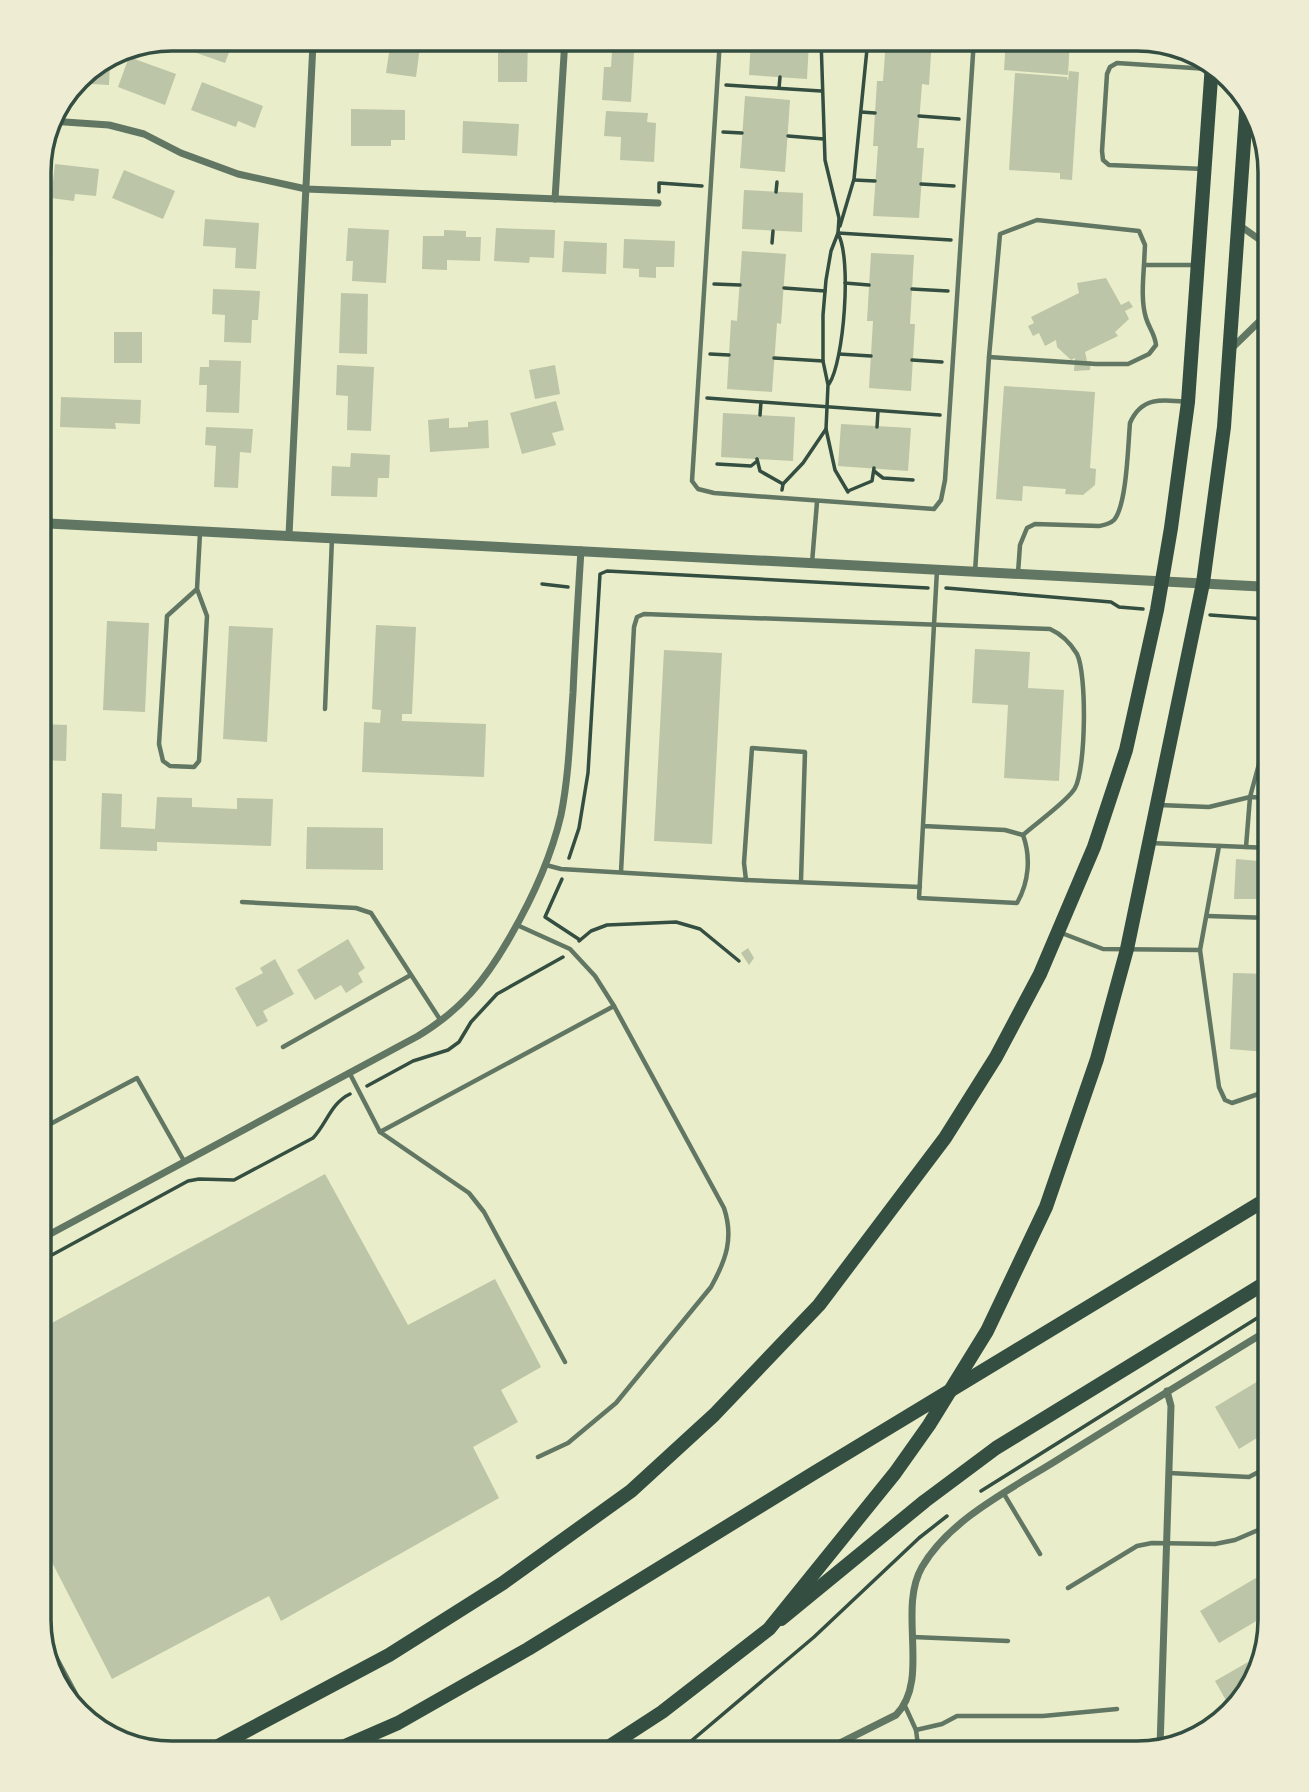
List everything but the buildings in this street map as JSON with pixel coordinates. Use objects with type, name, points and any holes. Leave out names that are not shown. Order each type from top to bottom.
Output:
[{"type":"main road","points":[[228,1741],[389,1655],[503,1583],[631,1491],[714,1415],[819,1306],[945,1138],[996,1057],[1040,974],[1094,847],[1126,750],[1157,610],[1188,402],[1210,76]]},
{"type":"main road","points":[[769,1629],[895,1473],[987,1331],[1046,1207],[1097,1059],[1127,949],[1203,583],[1219,476],[1246,119]]},
{"type":"main road","points":[[357,1741],[398,1723],[517,1656],[1258,1204]]},
{"type":"main road","points":[[617,1741],[662,1712],[769,1629],[925,1501],[996,1448],[1258,1287]]},
{"type":"street","points":[[289,535],[313,51]]},
{"type":"street","points":[[555,199],[564,51]]},
{"type":"street","points":[[62,122],[109,125],[144,134],[181,153],[238,174],[306,188],[658,203]]},
{"type":"street","points":[[1239,225],[1258,238]]},
{"type":"street","points":[[1230,349],[1258,322]]},
{"type":"street","points":[[51,524],[1258,586]]},
{"type":"street","points":[[51,1233],[418,1036],[461,1005],[491,971],[546,865],[561,816],[569,764],[581,550]]},
{"type":"street","points":[[844,1741],[896,1715],[905,1706],[912,1680],[913,1592],[920,1570],[937,1544],[958,1525],[1004,1494],[1258,1336]]},
{"type":"street","points":[[1160,1739],[1171,1406],[1167,1391]]},
{"type":"lane","points":[[719,51],[692,481],[698,489],[714,493],[934,509],[942,500],[945,480],[973,51]]},
{"type":"lane","points":[[1197,67],[1116,64],[1110,67],[1106,87],[1103,160],[1110,165],[1204,169]]},
{"type":"lane","points":[[975,572],[989,357],[1000,234],[1037,220],[1139,230],[1146,245],[1143,279],[1146,318],[1155,335],[1156,345],[1149,354],[1128,364],[1096,365],[989,357]]},
{"type":"lane","points":[[1144,265],[1199,265]]},
{"type":"lane","points":[[1018,574],[1020,544],[1027,528],[1035,524],[1099,526],[1114,520],[1122,502],[1130,423],[1138,409],[1145,403],[1158,399],[1188,402]]},
{"type":"lane","points":[[812,563],[817,502]]},
{"type":"lane","points":[[197,589],[167,616],[159,744],[163,761],[170,766],[194,767],[199,761],[207,616],[197,589],[200,532]]},
{"type":"lane","points":[[325,709],[332,537]]},
{"type":"lane","points":[[937,569],[919,898],[1017,903],[1025,890],[1029,851],[1023,835]]},
{"type":"lane","points":[[621,872],[634,626],[637,617],[644,614],[1050,629],[1062,636],[1076,654],[1084,683],[1081,774],[1074,791],[1023,835]]},
{"type":"lane","points":[[746,880],[744,863],[752,748],[805,752],[801,881]]},
{"type":"lane","points":[[1246,847],[1250,797],[1258,770]]},
{"type":"lane","points":[[1158,805],[1209,807],[1258,797]]},
{"type":"lane","points":[[923,826],[1006,830],[1023,835]]},
{"type":"lane","points":[[1150,844],[1258,848]]},
{"type":"lane","points":[[1219,846],[1200,950],[1219,1087],[1225,1100],[1232,1103],[1258,1094]]},
{"type":"lane","points":[[546,865],[561,869],[746,880],[920,887]]},
{"type":"lane","points":[[242,902],[356,908],[371,913],[441,1022]]},
{"type":"lane","points":[[1207,916],[1258,918]]},
{"type":"lane","points":[[517,925],[570,949],[595,976],[724,1208],[730,1226],[721,1268],[711,1287],[616,1403],[568,1443],[538,1457]]},
{"type":"lane","points":[[1058,932],[1095,947],[1200,950]]},
{"type":"lane","points":[[283,1048],[409,976]]},
{"type":"lane","points":[[380,1132],[614,1006]]},
{"type":"lane","points":[[348,1072],[380,1132],[469,1193],[484,1212],[565,1362]]},
{"type":"lane","points":[[51,1124],[137,1078],[184,1161]]},
{"type":"lane","points":[[1169,1473],[1248,1477],[1258,1472]]},
{"type":"lane","points":[[1004,1494],[1040,1554]]},
{"type":"lane","points":[[1068,1588],[1137,1546],[1166,1543],[1215,1544],[1236,1540],[1258,1530]]},
{"type":"lane","points":[[912,1637],[1008,1641]]},
{"type":"lane","points":[[58,1661],[76,1694]]},
{"type":"lane","points":[[905,1706],[916,1730],[917,1741]]},
{"type":"lane","points":[[916,1730],[942,1724],[957,1716],[1043,1716],[1117,1709]]},
{"type":"path","points":[[821,51],[825,160],[839,218],[838,233],[844,253],[845,283],[839,354],[834,377],[828,384]]},
{"type":"path","points":[[847,504],[848,491],[835,470],[825,429],[828,384],[822,361],[825,291],[831,251],[854,180],[867,51]]},
{"type":"path","points":[[779,88],[780,77]]},
{"type":"path","points":[[718,84],[821,91]]},
{"type":"path","points":[[861,112],[875,113]]},
{"type":"path","points":[[919,116],[969,119]]},
{"type":"path","points":[[714,131],[742,133]]},
{"type":"path","points":[[788,136],[824,139]]},
{"type":"path","points":[[854,180],[875,181]]},
{"type":"path","points":[[658,203],[659,183],[710,187]]},
{"type":"path","points":[[776,192],[777,183]]},
{"type":"path","points":[[921,184],[964,187]]},
{"type":"path","points":[[772,243],[773,231]]},
{"type":"path","points":[[838,233],[961,240]]},
{"type":"path","points":[[704,283],[740,285]]},
{"type":"path","points":[[845,283],[869,285]]},
{"type":"path","points":[[784,288],[825,291]]},
{"type":"path","points":[[912,289],[957,292]]},
{"type":"path","points":[[699,353],[729,355]]},
{"type":"path","points":[[839,354],[871,356]]},
{"type":"path","points":[[774,358],[822,361]]},
{"type":"path","points":[[912,360],[953,362]]},
{"type":"path","points":[[696,398],[949,416]]},
{"type":"path","points":[[760,415],[761,402]]},
{"type":"path","points":[[877,427],[878,411]]},
{"type":"path","points":[[782,499],[783,484],[803,463],[825,429]]},
{"type":"path","points":[[717,464],[751,467],[756,460],[760,471],[783,484]]},
{"type":"path","points":[[848,491],[872,481],[874,470],[883,478],[913,480]]},
{"type":"path","points":[[571,854],[579,828],[588,773],[596,589],[600,574],[607,571],[922,587]]},
{"type":"path","points":[[542,584],[561,587]]},
{"type":"path","points":[[959,589],[1111,602],[1119,607],[1157,610]]},
{"type":"path","points":[[1197,614],[1256,619]]},
{"type":"path","points":[[562,881],[545,917],[550,923],[580,940],[591,931],[607,925],[676,922],[700,929],[738,961]]},
{"type":"path","points":[[375,1081],[413,1061],[448,1050],[459,1042],[471,1022],[497,994],[563,957]]},
{"type":"path","points":[[51,1255],[188,1181],[234,1180],[313,1138],[342,1098]]}]
